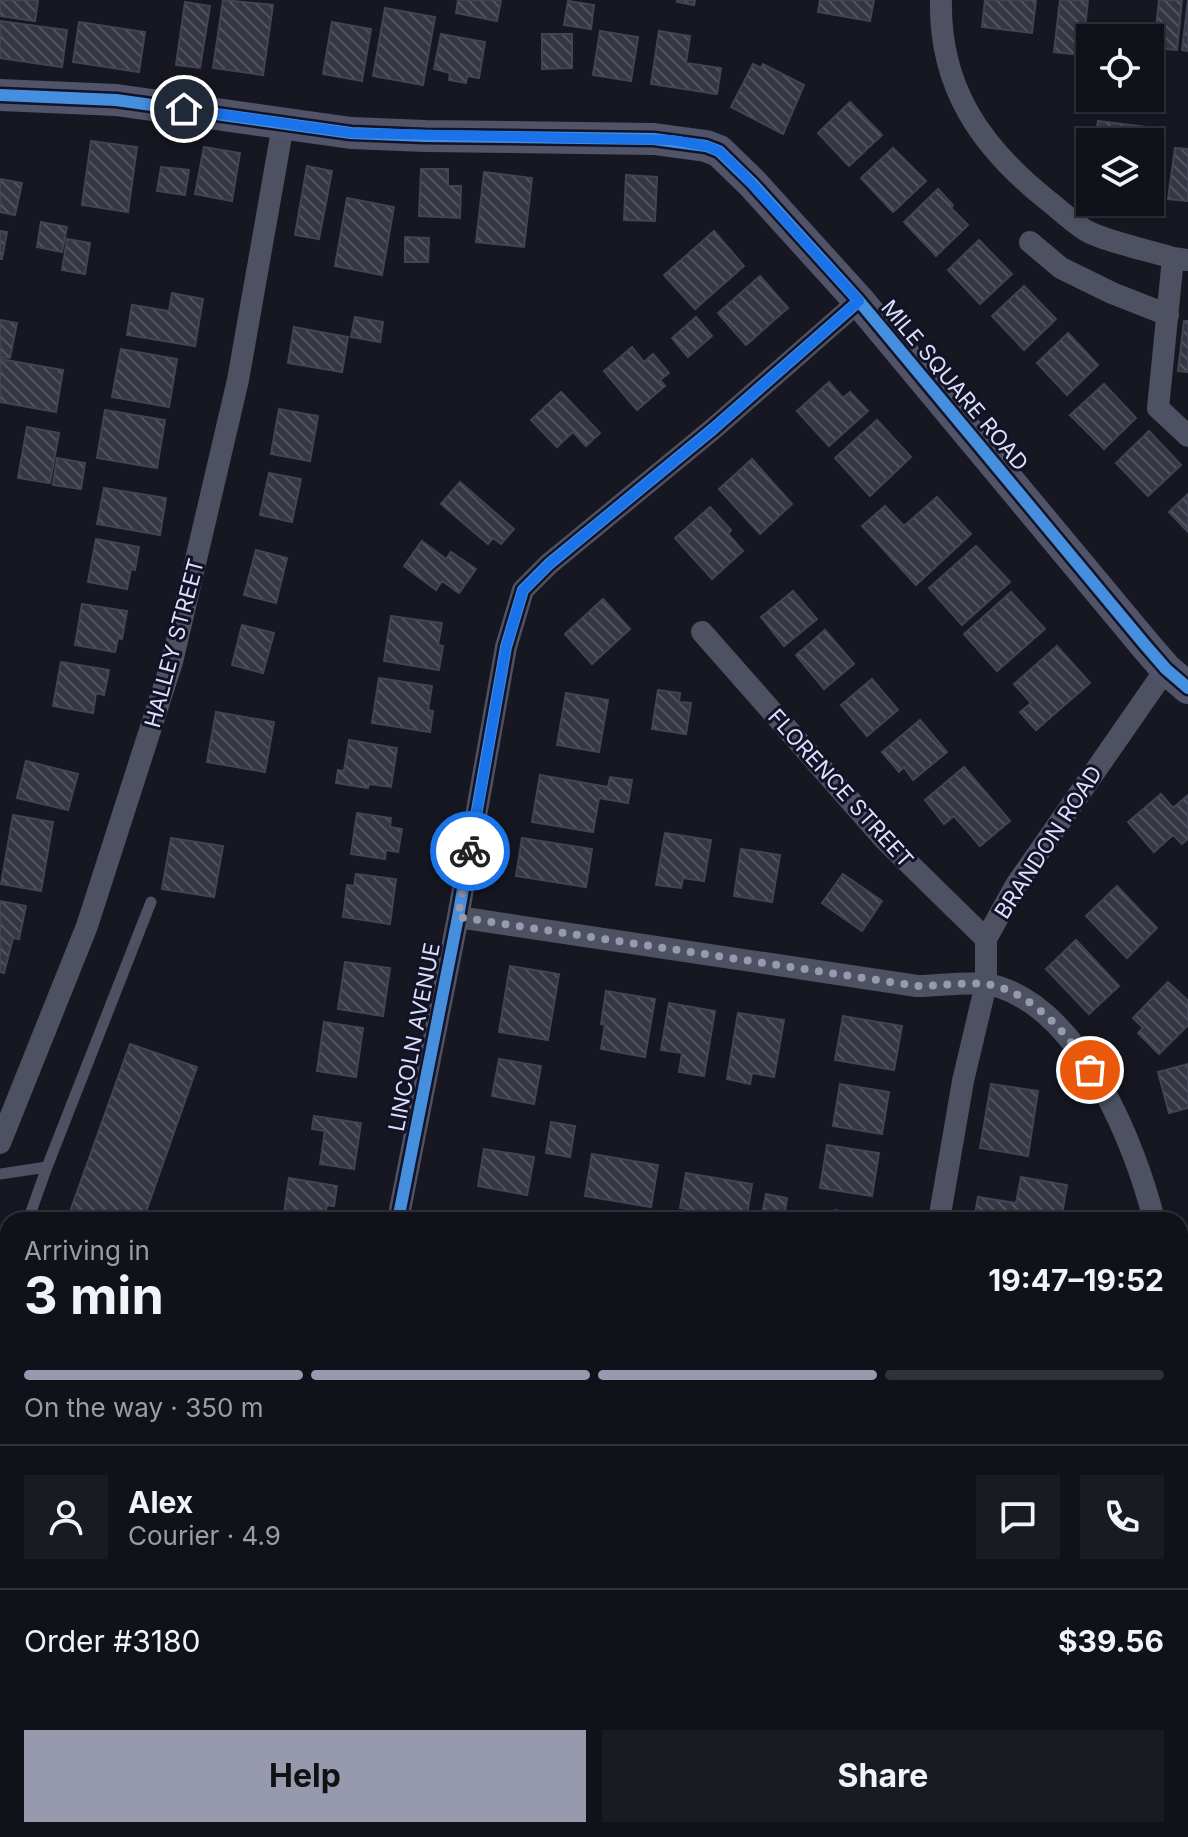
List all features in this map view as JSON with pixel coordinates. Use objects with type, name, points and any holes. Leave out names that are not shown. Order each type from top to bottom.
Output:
[{"type":"street","points":[[941,0],[943,45],[965,110],[986,143],[1021,178],[1087,231],[1181,259],[1168,315],[1158,408],[1188,436]]},
{"type":"street","name":"MILE SQUARE ROAD","points":[[0,95],[116,100],[351,133],[654,139],[706,146],[719,151],[859,301],[1177,679]]},
{"type":"street","name":"HALLEY STREET","points":[[0,1143],[87,926],[172,662],[238,380],[283,125]]},
{"type":"street","points":[[1030,242],[1061,268],[1168,315]]},
{"type":"street","name":"LINCOLN AVENUE","points":[[406,1212],[506,647],[523,590],[549,564],[713,429],[859,301]]},
{"type":"street","name":"FLORENCE STREET","points":[[702,632],[885,840],[986,939]]},
{"type":"street","name":"BRANDON ROAD","points":[[940,1212],[963,1081],[986,984],[986,939],[1016,885],[1177,679]]},
{"type":"street","points":[[458,917],[917,986],[986,984],[1003,988],[1044,1013],[1078,1048],[1127,1133],[1152,1212]]},
{"type":"lane","points":[[31,1212],[151,902]]},
{"type":"lane","points":[[0,1174],[47,1167]]},
{"type":"building","points":[[0,0],[38,0],[35,21],[0,16]]},
{"type":"building","points":[[223,0],[273,5],[263,75],[213,68]]},
{"type":"building","points":[[458,0],[501,0],[497,21],[456,13]]},
{"type":"building","points":[[677,0],[695,0],[694,5]]},
{"type":"building","points":[[820,0],[874,0],[870,21],[818,12]]},
{"type":"building","points":[[985,0],[1036,0],[1032,33],[982,27]]},
{"type":"building","points":[[1060,0],[1088,0],[1085,24],[1076,24],[1076,54],[1054,52]]},
{"type":"building","points":[[1159,0],[1182,0],[1177,50],[1164,49],[1164,24],[1156,24]]},
{"type":"building","points":[[1188,0],[1188,51],[1182,50]]},
{"type":"building","points":[[568,1],[594,5],[591,29],[564,25]]},
{"type":"building","points":[[185,2],[210,6],[200,68],[176,65]]},
{"type":"building","points":[[385,8],[435,17],[423,85],[373,76]]},
{"type":"building","points":[[0,21],[67,30],[62,67],[0,58]]},
{"type":"building","points":[[79,22],[145,32],[139,72],[73,62]]},
{"type":"building","points":[[332,22],[371,29],[362,81],[323,74]]},
{"type":"building","points":[[600,31],[638,37],[631,81],[593,75]]},
{"type":"building","points":[[659,31],[690,36],[686,63],[721,68],[717,94],[651,84]]},
{"type":"building","points":[[441,34],[485,42],[479,78],[467,76],[466,83],[449,80],[450,73],[434,69]]},
{"type":"building","points":[[542,34],[572,34],[572,68],[542,69]]},
{"type":"building","points":[[753,64],[761,68],[763,64],[804,85],[783,134],[731,107]]},
{"type":"building","points":[[850,102],[882,135],[849,166],[818,133]]},
{"type":"building","points":[[1098,121],[1148,127],[1148,128],[1097,128]]},
{"type":"building","points":[[91,141],[137,147],[128,212],[82,205]]},
{"type":"building","points":[[204,147],[240,153],[232,201],[195,194]]},
{"type":"building","points":[[893,148],[926,181],[893,212],[861,178]]},
{"type":"building","points":[[1175,148],[1188,149],[1188,201],[1168,199]]},
{"type":"building","points":[[307,166],[332,171],[319,239],[295,235]]},
{"type":"building","points":[[161,167],[189,170],[185,195],[157,191]]},
{"type":"building","points":[[421,169],[448,169],[448,186],[461,186],[460,218],[419,216]]},
{"type":"building","points":[[484,172],[532,178],[524,247],[476,242]]},
{"type":"building","points":[[626,175],[657,177],[655,221],[624,220]]},
{"type":"building","points":[[0,179],[22,183],[15,215],[0,212]]},
{"type":"building","points":[[938,189],[968,225],[936,256],[904,222]]},
{"type":"building","points":[[347,198],[394,207],[382,275],[335,266]]},
{"type":"building","points":[[41,222],[67,227],[62,252],[37,247]]},
{"type":"building","points":[[0,231],[7,232],[2,259],[0,259]]},
{"type":"building","points":[[714,231],[744,266],[695,309],[664,275]]},
{"type":"building","points":[[405,237],[429,238],[428,262],[405,262]]},
{"type":"building","points":[[67,239],[90,243],[85,274],[62,270]]},
{"type":"building","points":[[979,240],[1012,274],[980,304],[948,270]]},
{"type":"building","points":[[760,276],[788,308],[746,345],[718,313]]},
{"type":"building","points":[[1024,286],[1056,319],[1024,350],[992,316]]},
{"type":"building","points":[[172,293],[203,299],[195,346],[127,335],[132,305],[169,311]]},
{"type":"building","points":[[355,317],[383,322],[380,342],[351,337]]},
{"type":"building","points":[[696,317],[712,336],[688,357],[672,338]]},
{"type":"building","points":[[0,320],[17,323],[10,358],[0,357]]},
{"type":"building","points":[[1184,321],[1188,321],[1188,372],[1178,371]]},
{"type":"building","points":[[294,327],[348,337],[342,372],[288,363]]},
{"type":"building","points":[[1068,333],[1098,365],[1067,395],[1037,363]]},
{"type":"building","points":[[632,347],[644,362],[653,354],[669,373],[660,380],[665,386],[637,410],[604,371]]},
{"type":"building","points":[[121,349],[177,359],[169,407],[112,397]]},
{"type":"building","points":[[0,359],[63,370],[56,412],[0,402]]},
{"type":"building","points":[[829,382],[843,398],[850,392],[868,411],[829,446],[797,411]]},
{"type":"building","points":[[1104,384],[1136,418],[1104,449],[1070,415]]},
{"type":"building","points":[[561,392],[600,433],[586,446],[573,432],[557,447],[531,420]]},
{"type":"building","points":[[279,409],[318,416],[310,461],[271,454]]},
{"type":"building","points":[[105,410],[165,420],[157,468],[97,458]]},
{"type":"building","points":[[877,420],[911,457],[870,496],[835,458]]},
{"type":"building","points":[[27,427],[59,433],[50,483],[18,478]]},
{"type":"building","points":[[1149,431],[1181,465],[1148,496],[1116,463]]},
{"type":"building","points":[[57,458],[85,463],[81,489],[53,485]]},
{"type":"building","points":[[752,459],[792,504],[760,534],[719,489]]},
{"type":"building","points":[[269,473],[301,479],[292,522],[260,515]]},
{"type":"building","points":[[460,482],[514,529],[501,544],[493,538],[488,544],[441,504]]},
{"type":"building","points":[[104,488],[166,498],[160,535],[97,524]]},
{"type":"building","points":[[1188,494],[1188,532],[1169,512]]},
{"type":"building","points":[[937,497],[971,534],[916,585],[862,526],[885,506],[904,526]]},
{"type":"building","points":[[710,507],[731,530],[728,534],[743,551],[712,579],[675,538]]},
{"type":"building","points":[[96,539],[139,547],[135,570],[131,569],[127,589],[88,582]]},
{"type":"building","points":[[422,541],[446,559],[451,552],[476,569],[459,593],[442,581],[436,590],[404,566]]},
{"type":"building","points":[[976,546],[1010,582],[962,625],[929,588]]},
{"type":"building","points":[[256,550],[287,558],[276,603],[244,595]]},
{"type":"building","points":[[793,591],[817,619],[784,646],[761,617]]},
{"type":"building","points":[[1011,592],[1045,629],[997,671],[964,634]]},
{"type":"building","points":[[603,599],[630,629],[592,664],[565,634]]},
{"type":"building","points":[[82,604],[127,611],[122,639],[118,638],[115,652],[75,645]]},
{"type":"building","points":[[391,616],[442,623],[438,645],[443,646],[439,670],[384,661]]},
{"type":"building","points":[[242,625],[274,633],[263,673],[232,665]]},
{"type":"building","points":[[825,630],[854,664],[824,689],[796,655]]},
{"type":"building","points":[[1057,646],[1090,683],[1036,730],[1020,712],[1031,703],[1014,684]]},
{"type":"building","points":[[61,662],[109,670],[104,695],[96,693],[93,713],[53,706]]},
{"type":"building","points":[[379,678],[432,686],[428,710],[433,711],[430,732],[372,723]]},
{"type":"building","points":[[872,679],[898,710],[867,736],[841,705]]},
{"type":"building","points":[[658,690],[680,693],[679,702],[691,703],[686,734],[652,729]]},
{"type":"building","points":[[566,693],[608,700],[599,752],[557,745]]},
{"type":"building","points":[[216,712],[274,722],[265,772],[207,762]]},
{"type":"building","points":[[920,720],[947,752],[913,780],[904,767],[899,772],[882,752]]},
{"type":"building","points":[[349,740],[397,748],[391,787],[369,784],[368,788],[336,783],[338,770],[344,771]]},
{"type":"building","points":[[26,761],[78,774],[68,810],[17,798]]},
{"type":"building","points":[[964,767],[1010,821],[980,846],[954,816],[944,824],[925,800]]},
{"type":"building","points":[[540,775],[608,787],[610,777],[632,780],[628,803],[599,798],[593,832],[532,822]]},
{"type":"building","points":[[1161,794],[1173,808],[1188,795],[1188,839],[1182,844],[1173,835],[1154,852],[1128,822]]},
{"type":"building","points":[[357,813],[391,818],[390,827],[402,829],[398,852],[386,850],[385,859],[351,854]]},
{"type":"building","points":[[13,815],[53,822],[41,891],[1,884]]},
{"type":"building","points":[[665,833],[711,840],[704,881],[683,878],[681,888],[656,885]]},
{"type":"building","points":[[171,838],[223,846],[214,897],[162,889]]},
{"type":"building","points":[[522,838],[592,849],[586,887],[516,876]]},
{"type":"building","points":[[741,849],[780,855],[772,902],[734,896]]},
{"type":"building","points":[[356,874],[396,879],[390,924],[343,917],[347,885],[354,886]]},
{"type":"building","points":[[843,874],[882,901],[862,931],[822,903]]},
{"type":"building","points":[[1117,886],[1157,928],[1127,958],[1086,916]]},
{"type":"building","points":[[0,901],[26,906],[19,939],[13,938],[4,973],[0,972]]},
{"type":"building","points":[[1076,940],[1119,986],[1089,1014],[1046,969]]},
{"type":"building","points":[[345,962],[390,968],[383,1016],[338,1009]]},
{"type":"building","points":[[510,966],[559,974],[548,1040],[499,1032]]},
{"type":"building","points":[[1168,982],[1188,1001],[1188,1025],[1159,1054],[1138,1033],[1143,1028],[1133,1018]]},
{"type":"building","points":[[606,991],[655,999],[645,1057],[601,1049]]},
{"type":"building","points":[[669,1003],[715,1011],[704,1076],[679,1072],[682,1053],[661,1050]]},
{"type":"building","points":[[738,1013],[784,1020],[774,1077],[752,1073],[750,1084],[727,1079]]},
{"type":"building","points":[[843,1016],[902,1026],[894,1070],[835,1060]]},
{"type":"building","points":[[324,1022],[363,1028],[356,1077],[317,1071]]},
{"type":"building","points":[[130,1044],[197,1067],[146,1212],[70,1212]]},
{"type":"building","points":[[499,1059],[541,1066],[534,1104],[492,1096]]},
{"type":"building","points":[[1188,1064],[1188,1108],[1169,1113],[1158,1072]]},
{"type":"building","points":[[840,1084],[889,1092],[882,1134],[833,1126]]},
{"type":"building","points":[[991,1084],[1038,1091],[1028,1156],[980,1148]]},
{"type":"building","points":[[314,1116],[361,1123],[354,1169],[320,1164],[325,1131],[312,1129]]},
{"type":"building","points":[[551,1122],[575,1126],[570,1157],[546,1153]]},
{"type":"building","points":[[827,1145],[879,1153],[872,1196],[820,1188]]},
{"type":"building","points":[[484,1149],[534,1157],[527,1195],[478,1186]]},
{"type":"building","points":[[592,1154],[658,1165],[651,1207],[585,1196]]},
{"type":"building","points":[[686,1173],[752,1184],[747,1212],[703,1212],[680,1208]]},
{"type":"building","points":[[1021,1177],[1067,1185],[1062,1212],[976,1212],[978,1197],[1016,1203]]},
{"type":"building","points":[[289,1178],[337,1186],[334,1206],[327,1205],[326,1212],[284,1212]]},
{"type":"building","points":[[766,1194],[787,1198],[785,1212],[763,1212]]},
{"type":"cycle path","points":[[0,95],[116,100],[351,133],[654,139],[706,146],[719,151],[859,301],[1146,646],[1188,688]]},
{"type":"cycle path","points":[[400,1212],[458,917],[506,647],[523,590],[549,564],[713,429],[859,301]]},
{"type":"way so far","points":[[470,851],[458,917],[917,986],[986,984],[1003,988],[1044,1013],[1078,1048],[1090,1070]]},
{"type":"route","points":[[184,109],[351,133],[654,139],[706,146],[719,151],[740,171],[859,301],[713,429],[549,564],[523,590],[506,647],[470,851]]}]
